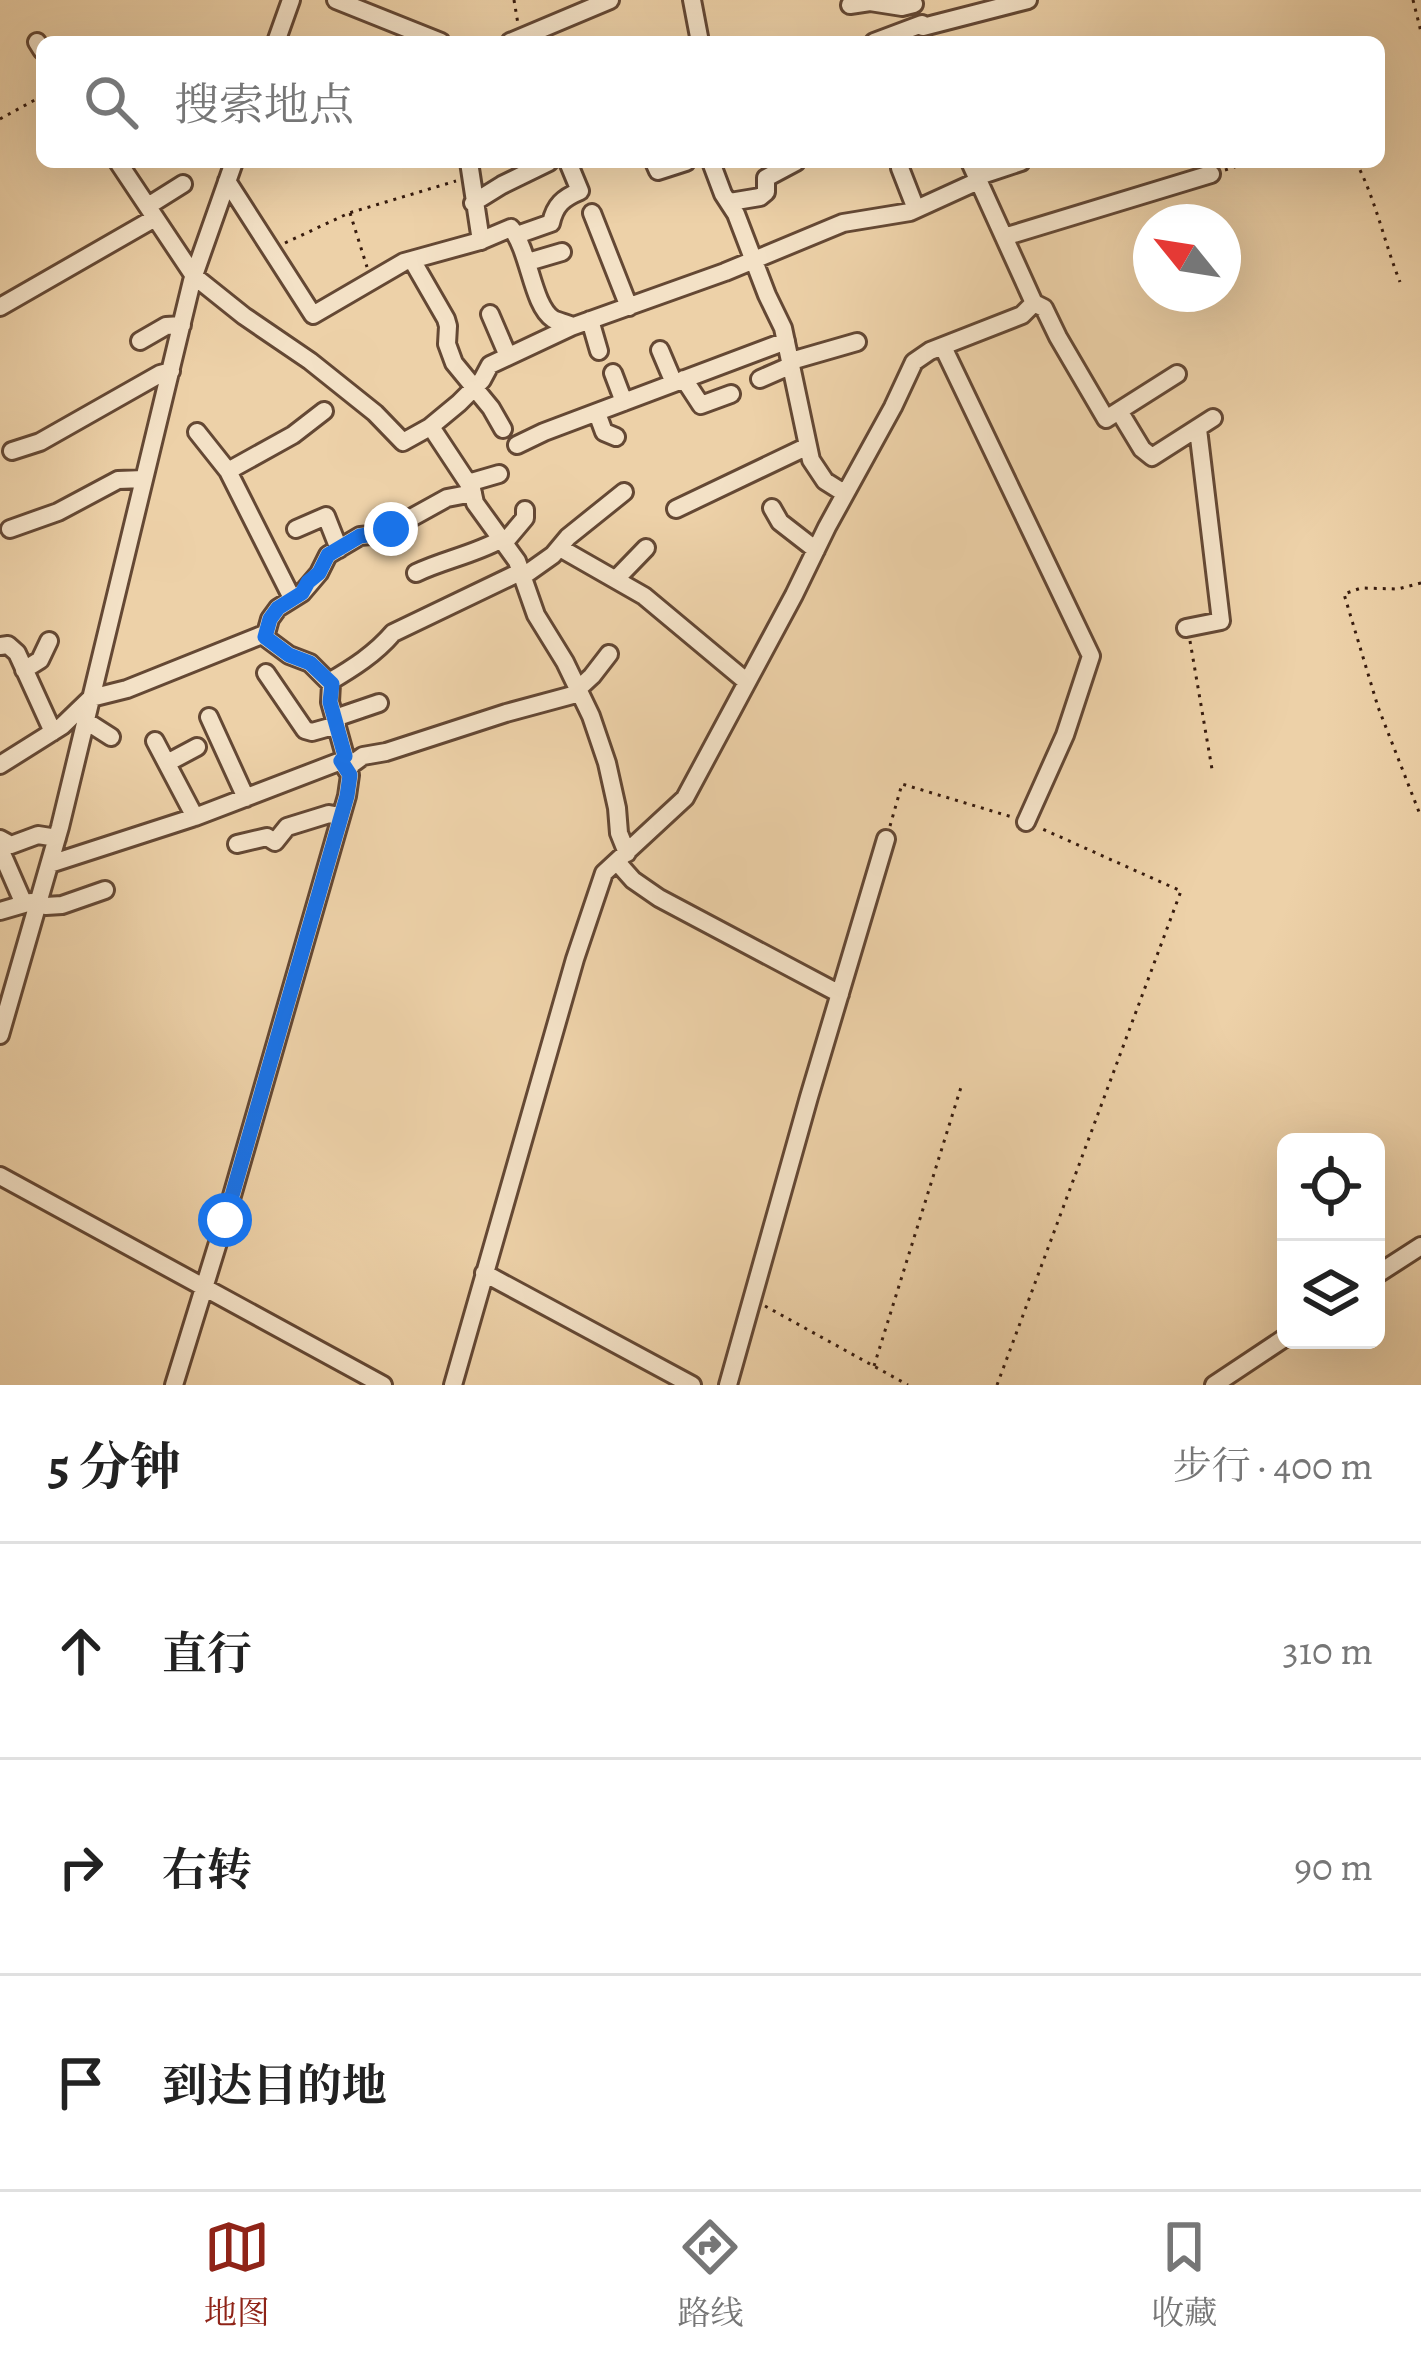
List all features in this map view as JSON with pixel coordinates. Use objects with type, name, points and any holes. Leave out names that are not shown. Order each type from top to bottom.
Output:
[{"type":"street","points":[[278,36],[290,0]]},
{"type":"street","points":[[336,0],[427,36]]},
{"type":"street","points":[[524,36],[610,0]]},
{"type":"street","points":[[692,0],[699,36]]},
{"type":"street","points":[[850,5],[870,2],[902,7],[913,2],[924,31],[1028,0]]},
{"type":"street","points":[[122,168],[194,276],[375,412],[403,442],[431,427],[474,388],[490,365],[508,356],[581,323],[843,223],[916,209],[975,173],[1034,303],[1044,308],[1106,419],[1177,374]]},
{"type":"street","points":[[0,1035],[31,904],[57,838],[194,276],[232,168]]},
{"type":"street","points":[[473,203],[537,168]]},
{"type":"street","points":[[517,236],[551,223],[561,200],[580,191],[570,168]]},
{"type":"street","points":[[713,168],[784,328],[811,460],[825,481],[844,493]]},
{"type":"street","points":[[730,202],[760,197],[766,192],[766,178],[785,168]]},
{"type":"street","points":[[900,168],[916,209]]},
{"type":"street","points":[[469,169],[481,241]]},
{"type":"street","points":[[1004,237],[1211,174]]},
{"type":"street","points":[[227,181],[313,315],[412,260],[511,228],[546,312],[554,320],[581,323]]},
{"type":"street","points":[[0,307],[152,212],[183,184]]},
{"type":"street","points":[[592,213],[629,307]]},
{"type":"street","points":[[528,262],[562,252]]},
{"type":"street","points":[[412,260],[448,326],[450,355],[503,429]]},
{"type":"street","points":[[452,1385],[604,873],[685,798],[914,362],[1022,315],[1034,303]]},
{"type":"street","points":[[490,314],[508,356]]},
{"type":"street","points":[[581,323],[599,351]]},
{"type":"street","points":[[140,341],[166,326],[182,326]]},
{"type":"street","points":[[517,445],[786,341]]},
{"type":"street","points":[[760,379],[791,363],[857,342]]},
{"type":"street","points":[[943,347],[1091,656],[1065,735],[1026,822]]},
{"type":"street","points":[[660,350],[701,405],[731,394]]},
{"type":"street","points":[[12,452],[40,442],[171,371]]},
{"type":"street","points":[[614,373],[623,403]]},
{"type":"street","points":[[228,471],[293,435],[324,411]]},
{"type":"street","points":[[1119,411],[1152,457],[1205,423],[1221,622],[1187,628]]},
{"type":"street","points":[[597,413],[604,432],[616,436]]},
{"type":"street","points":[[431,427],[517,561],[536,614],[591,716],[617,808],[622,858],[639,885],[840,994]]},
{"type":"street","points":[[197,432],[228,471],[292,598]]},
{"type":"street","points":[[676,509],[808,446]]},
{"type":"street","points":[[265,637],[278,608],[302,593],[328,555],[499,474]]},
{"type":"street","points":[[10,530],[58,512],[118,480],[144,479]]},
{"type":"street","points":[[329,682],[357,665],[393,632],[521,574],[560,548],[624,492]]},
{"type":"street","points":[[772,508],[780,522],[816,550]]},
{"type":"street","points":[[416,573],[502,542],[525,518],[525,510]]},
{"type":"street","points":[[296,529],[326,515],[339,549]]},
{"type":"street","points":[[560,548],[617,578],[668,614],[747,682]]},
{"type":"street","points":[[617,578],[646,548]]},
{"type":"street","points":[[0,765],[53,732],[92,698],[256,636],[310,663],[332,684],[330,702],[349,788],[174,1385]]},
{"type":"street","points":[[24,670],[40,660],[49,641]]},
{"type":"street","points":[[0,646],[13,648],[53,732]]},
{"type":"street","points":[[50,864],[363,756],[579,691],[609,654]]},
{"type":"street","points":[[266,673],[305,730],[312,732],[379,703]]},
{"type":"street","points":[[209,717],[246,798]]},
{"type":"street","points":[[86,721],[111,736]]},
{"type":"street","points":[[155,740],[195,817]]},
{"type":"street","points":[[167,763],[197,747]]},
{"type":"street","points":[[237,844],[267,837],[274,842],[287,827],[329,814],[340,816]]},
{"type":"street","points":[[0,839],[11,845],[38,835],[57,838]]},
{"type":"street","points":[[728,1385],[886,839]]},
{"type":"street","points":[[0,849],[31,904]]},
{"type":"street","points":[[0,911],[31,904],[62,905],[105,890]]},
{"type":"street","points":[[0,1176],[383,1385]]},
{"type":"street","points":[[1385,1269],[1421,1246]]},
{"type":"street","points":[[484,1273],[692,1385]]},
{"type":"street","points":[[1214,1385],[1277,1343]]},
{"type":"path","points":[[514,0],[515,36]]},
{"type":"path","points":[[1413,0],[1421,32]]},
{"type":"path","points":[[0,119],[36,99]]},
{"type":"path","points":[[1211,174],[1230,168]]},
{"type":"path","points":[[1359,168],[1400,282]]},
{"type":"path","points":[[273,250],[350,212],[469,169]]},
{"type":"path","points":[[350,212],[373,279]]},
{"type":"path","points":[[1421,584],[1345,593],[1378,707],[1421,817]]},
{"type":"path","points":[[1187,628],[1212,769]]},
{"type":"path","points":[[997,1385],[1181,891]]},
{"type":"path","points":[[874,1366],[962,1084]]},
{"type":"path","points":[[752,1301],[908,1385]]},
{"type":"route","points":[[225,1220],[350,775],[341,761],[345,756],[330,702],[332,684],[310,663],[265,637],[278,608],[302,593],[328,555],[360,536],[391,529]]}]
